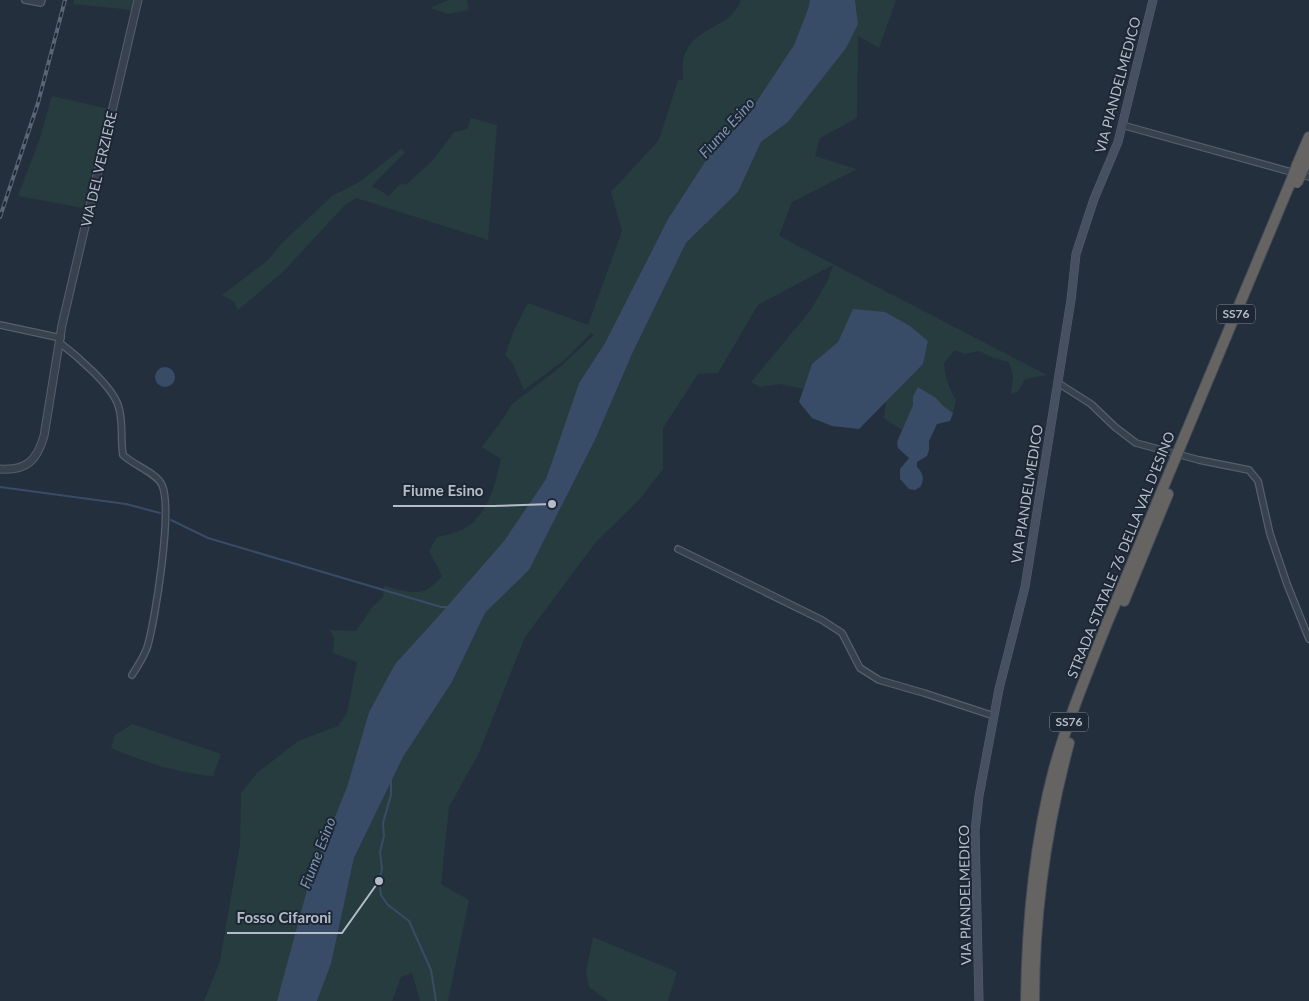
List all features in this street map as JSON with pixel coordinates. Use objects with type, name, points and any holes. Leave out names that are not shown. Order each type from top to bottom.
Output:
[{"type":"highway","name":"STRADA STATALE 76 DELLA VAL D'ESINO","points":[[1034,1001],[1035,945],[1044,851],[1052,810],[1072,734],[1183,448],[1301,166],[1309,137]]},
{"type":"highway","name":"STRADA STATALE 76 DELLA VAL D'ESINO","points":[[1301,166],[1309,155]]},
{"type":"highway","name":"STRADA STATALE 76 DELLA VAL D'ESINO","points":[[1026,1001],[1031,900],[1040,833],[1054,770],[1065,732],[1092,660],[1179,460]]},
{"type":"main road","name":"VIA PIANDELMEDICO","points":[[979,1001],[975,830],[979,796],[999,689],[1026,587],[1071,300],[1076,254],[1094,199],[1118,142],[1153,0]]},
{"type":"street","points":[[25,0],[42,2]]},
{"type":"street","name":"VIA DEL VERZIERE","points":[[0,469],[11,470],[26,465],[34,459],[40,450],[61,340],[62,325],[138,0]]},
{"type":"street","points":[[1122,125],[1309,177]]},
{"type":"street","points":[[0,325],[61,340],[113,394],[118,405],[122,427],[123,455],[129,461],[157,478],[162,485],[165,534],[152,631],[146,650],[132,675]]},
{"type":"street","points":[[1058,383],[1091,404],[1114,427],[1136,442],[1199,460],[1249,470],[1258,481],[1270,534],[1309,639]]},
{"type":"street","points":[[678,549],[828,624],[842,633],[860,668],[879,680],[994,716]]},
{"type":"green space","points":[[74,0],[135,0],[133,10],[73,4]]},
{"type":"green space","points":[[448,0],[467,0],[469,10],[448,14],[430,8]]},
{"type":"green space","points":[[741,0],[810,0],[794,45],[745,119],[710,154],[668,219],[605,343],[579,383],[546,479],[504,541],[395,664],[369,712],[347,787],[334,821],[277,1001],[204,1001],[220,961],[240,844],[241,793],[257,773],[298,741],[338,726],[347,713],[357,662],[333,653],[334,639],[330,630],[356,631],[373,606],[383,597],[384,586],[416,592],[428,589],[435,584],[442,576],[429,551],[437,537],[457,532],[472,523],[484,508],[493,489],[501,459],[482,447],[512,404],[558,369],[594,335],[591,333],[567,358],[524,390],[512,362],[505,355],[514,330],[528,303],[588,325],[622,231],[611,192],[659,140],[678,80],[683,80],[683,60],[688,48],[703,33],[728,18]]},
{"type":"green space","points":[[855,0],[896,0],[879,48],[858,36],[857,118],[820,138],[815,156],[857,169],[792,202],[779,236],[1047,375],[1025,379],[1018,392],[1011,394],[1013,376],[1009,362],[979,351],[965,354],[955,350],[944,363],[945,373],[956,400],[953,413],[943,407],[936,398],[918,387],[913,396],[913,405],[902,430],[884,418],[886,401],[923,364],[928,341],[910,326],[854,309],[838,342],[812,364],[803,389],[780,384],[761,387],[751,382],[810,311],[828,280],[833,265],[758,305],[718,373],[698,374],[663,428],[663,469],[639,500],[596,542],[525,637],[478,755],[449,807],[441,884],[469,900],[448,1001],[420,1001],[412,973],[401,977],[392,1001],[317,1001],[331,964],[354,858],[403,757],[452,682],[485,613],[529,570],[595,440],[632,354],[686,243],[738,192],[761,142],[788,122],[858,24]]},
{"type":"green space","points":[[52,96],[109,109],[83,208],[18,196],[39,141]]},
{"type":"green space","points":[[471,118],[497,125],[488,240],[356,198],[345,205],[283,272],[238,310],[233,301],[222,295],[268,260],[282,243],[332,196],[361,181],[401,149],[405,152],[372,186],[389,196],[401,183],[406,185],[432,161],[454,132],[467,129]]},
{"type":"green space","points":[[132,724],[221,754],[213,776],[161,766],[111,748],[115,735]]},
{"type":"green space","points":[[593,937],[677,972],[668,1001],[608,1001],[589,987],[586,972]]},
{"type":"water","points":[[810,0],[855,0],[858,24],[846,48],[788,122],[761,142],[738,192],[686,243],[632,354],[595,440],[529,570],[485,613],[452,682],[403,757],[354,858],[331,964],[317,1001],[277,1001],[310,879],[347,787],[369,712],[395,664],[504,541],[546,479],[579,383],[605,343],[668,219],[710,154],[745,119],[794,45]]},
{"type":"water","points":[[853,309],[885,312],[910,326],[928,341],[923,364],[859,429],[832,426],[812,418],[799,402],[812,364],[838,342]]},
{"type":"water","points":[[165,367],[172,370],[175,377],[172,384],[165,387],[158,384],[155,377],[158,370]]},
{"type":"water","points":[[918,387],[936,398],[953,413],[950,421],[937,424],[929,441],[927,456],[917,462],[917,467],[923,479],[920,487],[915,490],[909,489],[900,479],[900,469],[909,458],[898,448],[897,442],[913,405],[913,396]]},
{"type":"waterway","points":[[0,487],[126,504],[160,513]]},
{"type":"waterway","points":[[171,520],[208,538],[441,607],[447,607]]},
{"type":"waterway","points":[[391,781],[391,795],[383,823],[384,836],[380,852],[382,869],[379,881],[381,895],[388,905],[409,921],[431,970],[436,1001]]},
{"type":"railway","points":[[0,217],[38,103],[65,0]]},
{"type":"place","name":"Fiume Esino","points":[[552,504]]},
{"type":"place","name":"Fosso Cifaroni","points":[[379,881]]}]
